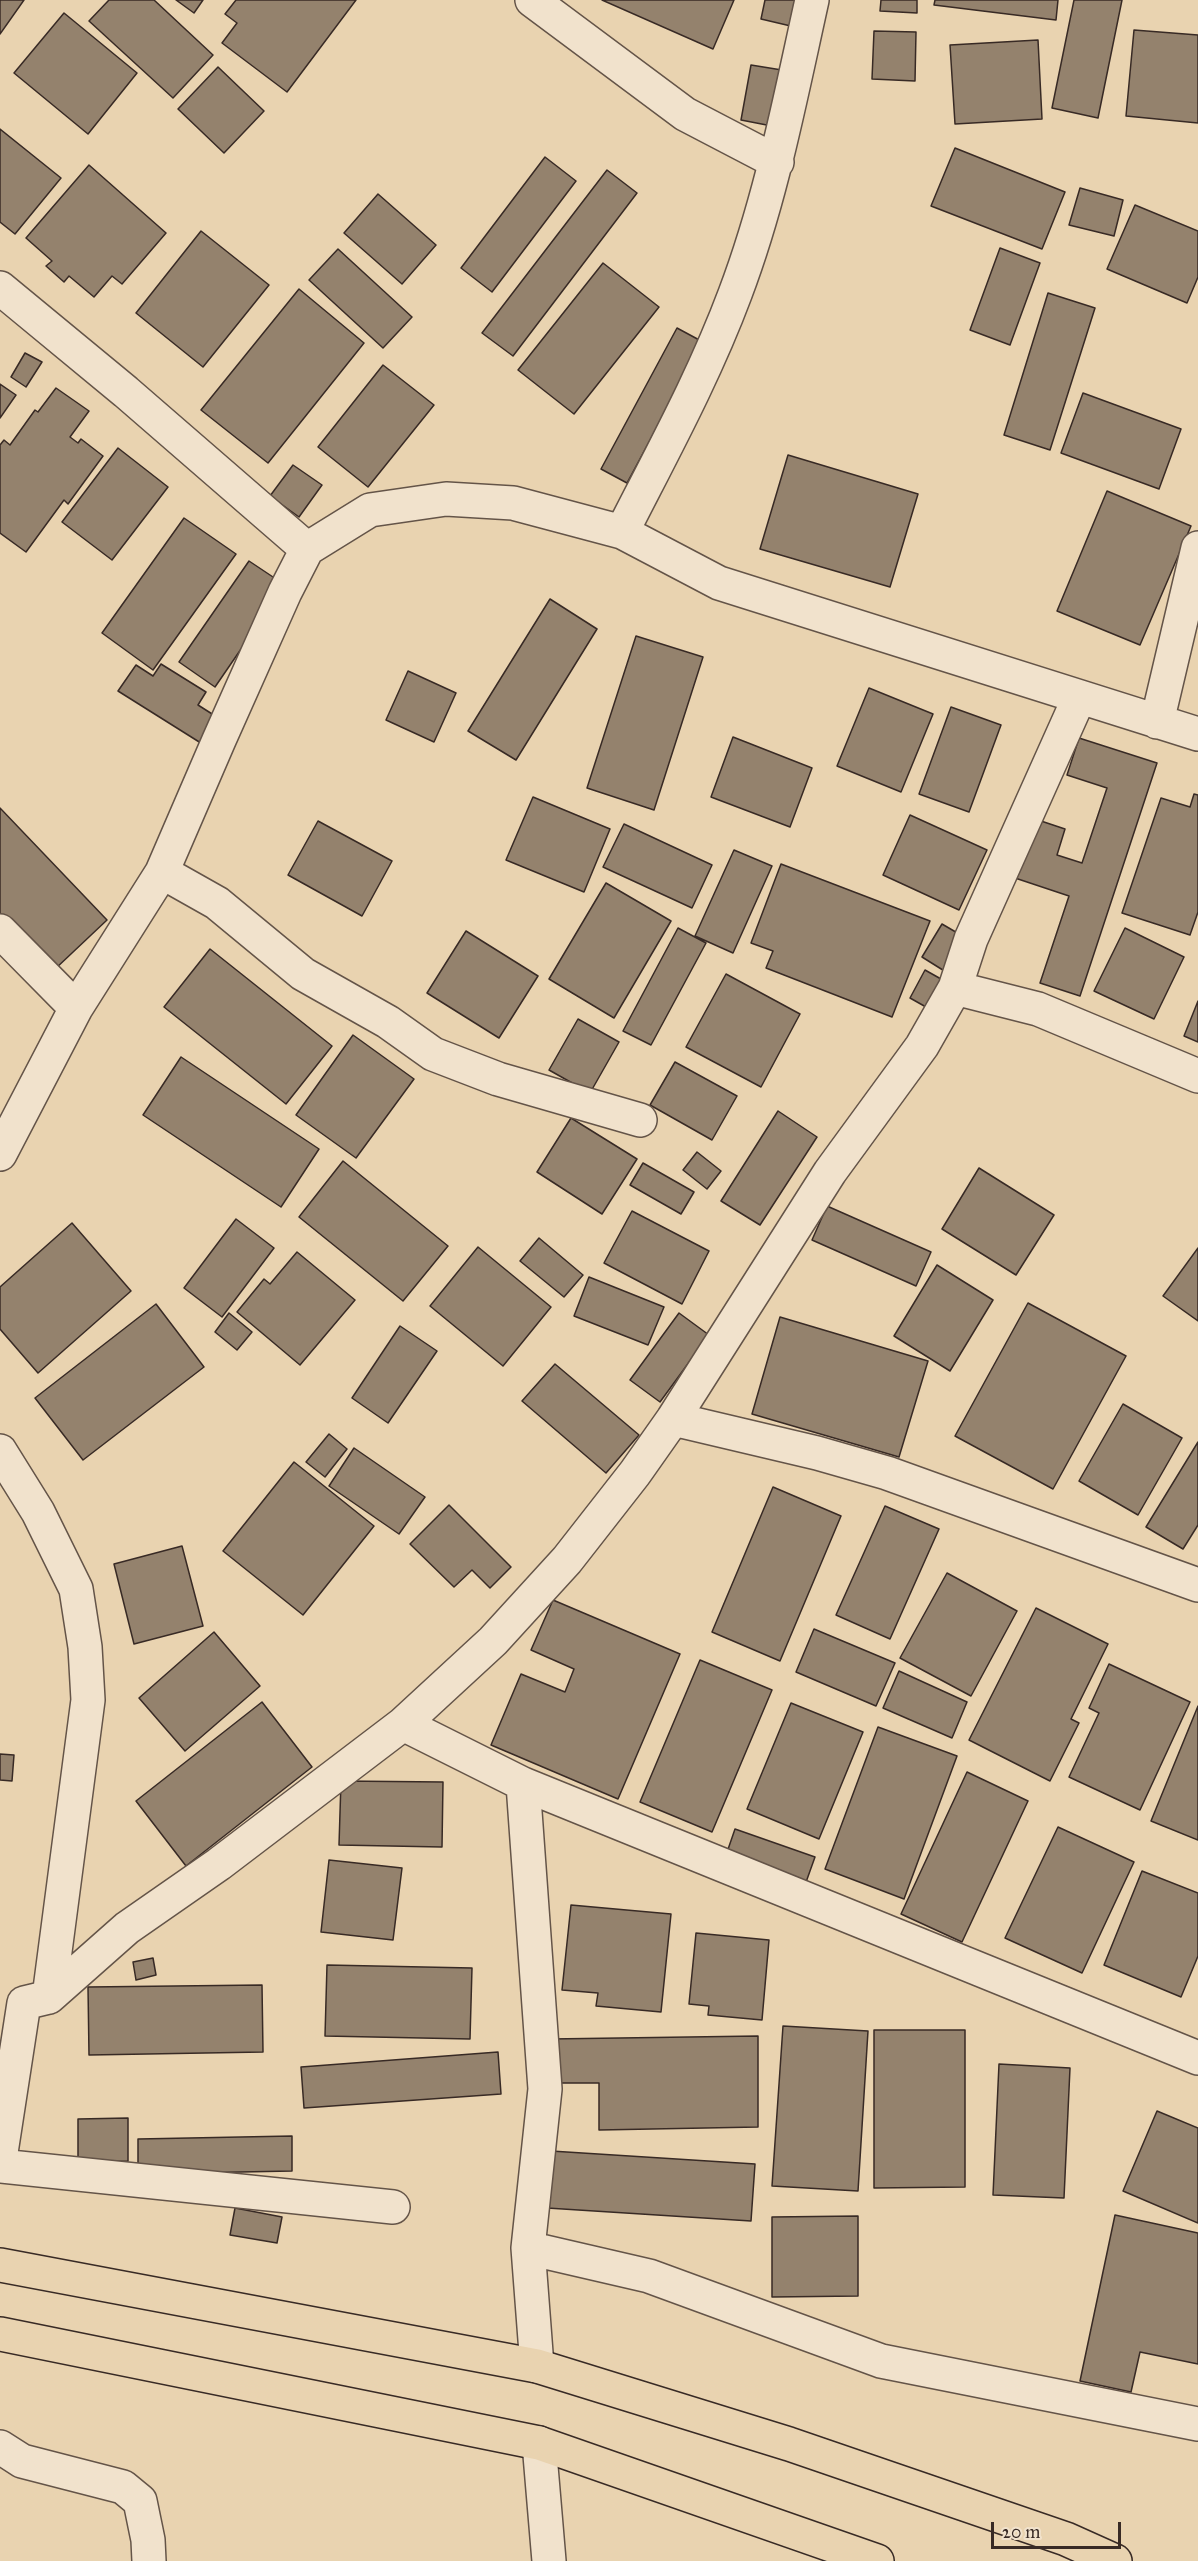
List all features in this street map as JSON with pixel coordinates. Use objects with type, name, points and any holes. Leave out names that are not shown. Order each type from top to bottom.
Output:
[{"type":"main road","points":[[0,2265],[537,2366],[789,2444],[1066,2539],[1115,2561]]},
{"type":"main road","points":[[0,2334],[539,2443],[877,2561]]},
{"type":"street","points":[[532,0],[685,114],[777,162]]},
{"type":"street","points":[[622,532],[683,411],[735,295],[777,162],[812,0]]},
{"type":"street","points":[[0,288],[126,392],[307,549]]},
{"type":"street","points":[[0,1154],[75,1008],[162,872],[285,592],[307,549],[370,510],[446,499],[513,503],[622,532],[719,583],[1198,734]]},
{"type":"street","points":[[1157,722],[1198,548]]},
{"type":"street","points":[[0,2159],[24,2003],[49,1997],[127,1928],[219,1864],[403,1724],[493,1641],[567,1560],[635,1473],[674,1419],[830,1172],[922,1046],[956,988],[971,939],[1079,698]]},
{"type":"street","points":[[162,872],[218,903],[303,974],[388,1022],[434,1054],[498,1079],[640,1120]]},
{"type":"street","points":[[0,931],[75,1008]]},
{"type":"street","points":[[956,988],[1038,1009],[1198,1076]]},
{"type":"street","points":[[674,1419],[817,1453],[887,1473],[1198,1585]]},
{"type":"street","points":[[0,1451],[38,1512],[76,1589],[85,1647],[88,1700],[49,1997]]},
{"type":"street","points":[[403,1724],[524,1784],[1198,2058]]},
{"type":"street","points":[[524,1784],[545,2089],[528,2248],[537,2366]]},
{"type":"street","points":[[0,2166],[393,2207]]},
{"type":"street","points":[[528,2248],[649,2276],[881,2361],[1198,2424]]},
{"type":"street","points":[[539,2443],[549,2561]]},
{"type":"street","points":[[0,2447],[22,2461],[123,2487],[140,2501],[148,2540],[148,2561]]},
{"type":"building","points":[[0,0],[24,0],[0,34]]},
{"type":"building","points":[[109,0],[154,0],[213,55],[173,98],[89,21]]},
{"type":"building","points":[[176,0],[203,0],[194,13]]},
{"type":"building","points":[[236,0],[356,0],[287,92],[222,43],[237,23],[225,14]]},
{"type":"building","points":[[602,0],[734,0],[713,49]]},
{"type":"building","points":[[765,0],[801,0],[795,27],[761,19]]},
{"type":"building","points":[[881,0],[917,0],[917,13],[880,11]]},
{"type":"building","points":[[935,0],[1058,0],[1056,20],[934,5]]},
{"type":"building","points":[[1074,0],[1122,0],[1098,118],[1052,108]]},
{"type":"building","points":[[64,13],[137,73],[88,134],[14,73]]},
{"type":"building","points":[[1134,30],[1198,35],[1198,123],[1126,116]]},
{"type":"building","points":[[874,31],[916,32],[915,81],[872,79]]},
{"type":"building","points":[[1038,40],[1042,119],[955,124],[950,45]]},
{"type":"building","points":[[751,65],[788,71],[777,127],[741,120]]},
{"type":"building","points":[[218,67],[264,111],[224,153],[178,109]]},
{"type":"building","points":[[0,129],[61,178],[15,234],[0,222]]},
{"type":"building","points":[[955,148],[1065,192],[1042,249],[931,206]]},
{"type":"building","points":[[545,157],[576,181],[492,292],[461,268]]},
{"type":"building","points":[[89,165],[166,233],[122,284],[112,276],[94,297],[69,276],[64,282],[46,266],[52,261],[26,238]]},
{"type":"building","points":[[607,170],[637,193],[513,356],[482,333]]},
{"type":"building","points":[[1080,188],[1123,200],[1114,236],[1069,225]]},
{"type":"building","points":[[378,194],[436,245],[402,284],[344,233]]},
{"type":"building","points":[[1135,205],[1198,231],[1198,277],[1187,303],[1107,269]]},
{"type":"building","points":[[201,231],[269,285],[203,367],[136,313]]},
{"type":"building","points":[[1000,248],[1040,263],[1010,345],[970,330]]},
{"type":"building","points":[[338,249],[412,317],[383,348],[309,280]]},
{"type":"building","points":[[603,263],[659,307],[574,414],[518,370]]},
{"type":"building","points":[[299,289],[364,343],[268,463],[201,410]]},
{"type":"building","points":[[1048,293],[1095,308],[1050,450],[1004,435]]},
{"type":"building","points":[[677,328],[703,342],[627,483],[601,469]]},
{"type":"building","points":[[25,353],[42,362],[26,387],[11,377]]},
{"type":"building","points":[[383,365],[434,405],[368,487],[318,447]]},
{"type":"building","points":[[0,384],[16,395],[0,418]]},
{"type":"building","points":[[56,388],[89,411],[70,437],[78,443],[81,439],[103,456],[68,504],[64,500],[26,552],[0,533],[0,445],[4,440],[10,445],[35,410],[38,412]]},
{"type":"building","points":[[1083,393],[1181,429],[1159,489],[1061,453]]},
{"type":"building","points":[[118,448],[168,487],[112,560],[62,522]]},
{"type":"building","points":[[788,455],[918,494],[890,587],[760,549]]},
{"type":"building","points":[[293,465],[322,485],[299,517],[270,496]]},
{"type":"building","points":[[1107,491],[1191,526],[1140,645],[1057,611]]},
{"type":"building","points":[[184,518],[236,554],[153,670],[102,633]]},
{"type":"building","points":[[249,561],[285,585],[215,687],[179,662]]},
{"type":"building","points":[[550,599],[597,629],[516,760],[468,731]]},
{"type":"building","points":[[636,636],[703,657],[654,810],[587,788]]},
{"type":"building","points":[[161,664],[206,692],[198,705],[220,719],[204,745],[118,691],[136,665],[153,676]]},
{"type":"building","points":[[408,671],[456,693],[434,742],[386,720]]},
{"type":"building","points":[[869,688],[933,714],[901,792],[837,766]]},
{"type":"building","points":[[951,707],[1001,725],[969,812],[919,794]]},
{"type":"building","points":[[733,737],[812,768],[790,827],[711,797]]},
{"type":"building","points":[[1079,738],[1157,763],[1080,996],[1040,983],[1069,896],[1015,878],[1035,819],[1065,829],[1057,855],[1082,863],[1107,788],[1067,775]]},
{"type":"building","points":[[1194,794],[1198,795],[1198,912],[1190,935],[1122,913],[1161,798],[1190,807]]},
{"type":"building","points":[[533,797],[610,829],[584,892],[506,860]]},
{"type":"building","points":[[0,808],[107,920],[54,970],[0,914]]},
{"type":"building","points":[[910,815],[987,850],[959,910],[883,875]]},
{"type":"building","points":[[318,821],[392,861],[362,916],[288,875]]},
{"type":"building","points":[[624,824],[712,865],[692,908],[603,867]]},
{"type":"building","points":[[734,850],[772,866],[733,953],[695,936]]},
{"type":"building","points":[[781,864],[930,921],[892,1017],[766,968],[773,951],[751,943]]},
{"type":"building","points":[[606,883],[671,921],[614,1018],[549,979]]},
{"type":"building","points":[[942,924],[966,938],[946,972],[922,957]]},
{"type":"building","points":[[678,928],[706,943],[651,1045],[623,1031]]},
{"type":"building","points":[[1125,928],[1184,957],[1154,1019],[1094,991]]},
{"type":"building","points":[[466,931],[538,976],[499,1038],[427,993]]},
{"type":"building","points":[[210,949],[332,1046],[286,1104],[164,1007]]},
{"type":"building","points":[[925,970],[941,979],[926,1007],[910,998]]},
{"type":"building","points":[[726,974],[800,1014],[761,1087],[686,1047]]},
{"type":"building","points":[[1198,1001],[1198,1042],[1184,1036]]},
{"type":"building","points":[[578,1019],[619,1042],[590,1093],[549,1070]]},
{"type":"building","points":[[353,1035],[414,1079],[356,1158],[296,1115]]},
{"type":"building","points":[[181,1057],[319,1149],[281,1207],[143,1115]]},
{"type":"building","points":[[675,1062],[737,1096],[712,1140],[650,1105]]},
{"type":"building","points":[[778,1111],[817,1137],[760,1225],[721,1201]]},
{"type":"building","points":[[571,1118],[637,1159],[602,1214],[537,1172]]},
{"type":"building","points":[[697,1152],[721,1171],[707,1189],[683,1170]]},
{"type":"building","points":[[343,1161],[448,1246],[403,1301],[299,1217]]},
{"type":"building","points":[[643,1163],[694,1192],[681,1214],[630,1185]]},
{"type":"building","points":[[979,1168],[1054,1215],[1016,1275],[942,1229]]},
{"type":"building","points":[[827,1206],[931,1252],[916,1286],[812,1240]]},
{"type":"building","points":[[632,1211],[709,1251],[682,1304],[604,1263]]},
{"type":"building","points":[[236,1219],[274,1248],[222,1317],[184,1288]]},
{"type":"building","points":[[72,1223],[131,1291],[38,1373],[0,1329],[0,1287]]},
{"type":"building","points":[[539,1238],[583,1275],[564,1297],[520,1261]]},
{"type":"building","points":[[478,1247],[551,1307],[503,1366],[430,1306]]},
{"type":"building","points":[[1198,1248],[1198,1321],[1163,1296]]},
{"type":"building","points":[[297,1252],[355,1300],[300,1365],[237,1312],[264,1279],[270,1284]]},
{"type":"building","points":[[937,1265],[993,1300],[950,1371],[894,1336]]},
{"type":"building","points":[[589,1277],[664,1307],[648,1345],[574,1316]]},
{"type":"building","points":[[1028,1303],[1126,1356],[1053,1489],[955,1436]]},
{"type":"building","points":[[156,1304],[204,1367],[83,1460],[35,1398]]},
{"type":"building","points":[[229,1313],[252,1332],[237,1350],[215,1332]]},
{"type":"building","points":[[679,1313],[709,1335],[660,1402],[630,1380]]},
{"type":"building","points":[[780,1317],[928,1361],[899,1457],[752,1414]]},
{"type":"building","points":[[400,1326],[437,1351],[388,1423],[352,1398]]},
{"type":"building","points":[[555,1364],[639,1435],[606,1473],[522,1401]]},
{"type":"building","points":[[1123,1404],[1182,1438],[1138,1515],[1079,1481]]},
{"type":"building","points":[[329,1434],[347,1449],[325,1477],[306,1462]]},
{"type":"building","points":[[1198,1442],[1198,1525],[1183,1549],[1146,1527]]},
{"type":"building","points":[[354,1448],[425,1497],[399,1534],[329,1486]]},
{"type":"building","points":[[294,1462],[374,1526],[303,1615],[223,1551]]},
{"type":"building","points":[[773,1487],[841,1516],[780,1661],[712,1632]]},
{"type":"building","points":[[449,1505],[511,1567],[490,1588],[472,1570],[454,1587],[410,1544]]},
{"type":"building","points":[[885,1506],[939,1529],[890,1639],[836,1615]]},
{"type":"building","points":[[182,1546],[203,1626],[134,1644],[114,1564]]},
{"type":"building","points":[[947,1573],[1017,1611],[971,1696],[900,1658]]},
{"type":"building","points":[[553,1600],[680,1654],[618,1799],[491,1745],[521,1674],[565,1692],[574,1669],[531,1650]]},
{"type":"building","points":[[1036,1608],[1108,1644],[1071,1719],[1079,1723],[1050,1781],[969,1740]]},
{"type":"building","points":[[814,1629],[895,1663],[876,1706],[796,1672]]},
{"type":"building","points":[[214,1632],[260,1686],[185,1751],[139,1698]]},
{"type":"building","points":[[700,1660],[772,1690],[712,1832],[640,1802]]},
{"type":"building","points":[[1109,1664],[1190,1702],[1140,1810],[1069,1777],[1099,1713],[1089,1708]]},
{"type":"building","points":[[899,1671],[967,1702],[952,1738],[883,1708]]},
{"type":"building","points":[[262,1702],[312,1767],[186,1866],[136,1801]]},
{"type":"building","points":[[791,1703],[863,1732],[819,1839],[747,1809]]},
{"type":"building","points":[[1198,1706],[1198,1840],[1151,1821]]},
{"type":"building","points":[[878,1727],[957,1756],[904,1899],[825,1869]]},
{"type":"building","points":[[0,1754],[14,1755],[12,1781],[0,1780]]},
{"type":"building","points":[[967,1772],[1028,1801],[962,1942],[901,1914]]},
{"type":"building","points":[[341,1781],[443,1782],[442,1847],[339,1845]]},
{"type":"building","points":[[1058,1827],[1134,1862],[1082,1973],[1005,1938]]},
{"type":"building","points":[[735,1829],[815,1857],[805,1885],[725,1858]]},
{"type":"building","points":[[329,1860],[402,1868],[393,1940],[321,1932]]},
{"type":"building","points":[[1142,1871],[1198,1893],[1198,1956],[1181,1997],[1104,1965]]},
{"type":"building","points":[[571,1905],[671,1914],[661,2012],[596,2006],[598,1993],[562,1990]]},
{"type":"building","points":[[696,1933],[769,1940],[762,2020],[708,2015],[709,2006],[689,2004]]},
{"type":"building","points":[[153,1958],[156,1975],[136,1980],[133,1962]]},
{"type":"building","points":[[327,1965],[472,1968],[470,2039],[325,2036]]},
{"type":"building","points":[[262,1985],[263,2052],[89,2055],[88,1987]]},
{"type":"building","points":[[783,2026],[868,2031],[858,2191],[772,2186]]},
{"type":"building","points":[[874,2030],[965,2030],[965,2187],[874,2188]]},
{"type":"building","points":[[758,2036],[758,2127],[599,2130],[599,2083],[550,2083],[550,2039]]},
{"type":"building","points":[[498,2052],[501,2094],[304,2108],[301,2067]]},
{"type":"building","points":[[999,2064],[1070,2068],[1064,2198],[993,2195]]},
{"type":"building","points":[[1157,2111],[1198,2128],[1198,2223],[1123,2191]]},
{"type":"building","points":[[128,2118],[128,2161],[78,2162],[78,2119]]},
{"type":"building","points":[[292,2136],[292,2171],[138,2174],[138,2139]]},
{"type":"building","points":[[551,2151],[755,2164],[751,2221],[547,2208]]},
{"type":"building","points":[[235,2208],[282,2217],[277,2243],[230,2235]]},
{"type":"building","points":[[1115,2215],[1198,2233],[1198,2364],[1140,2352],[1131,2392],[1080,2381]]},
{"type":"building","points":[[858,2216],[858,2296],[772,2297],[772,2217]]}]
